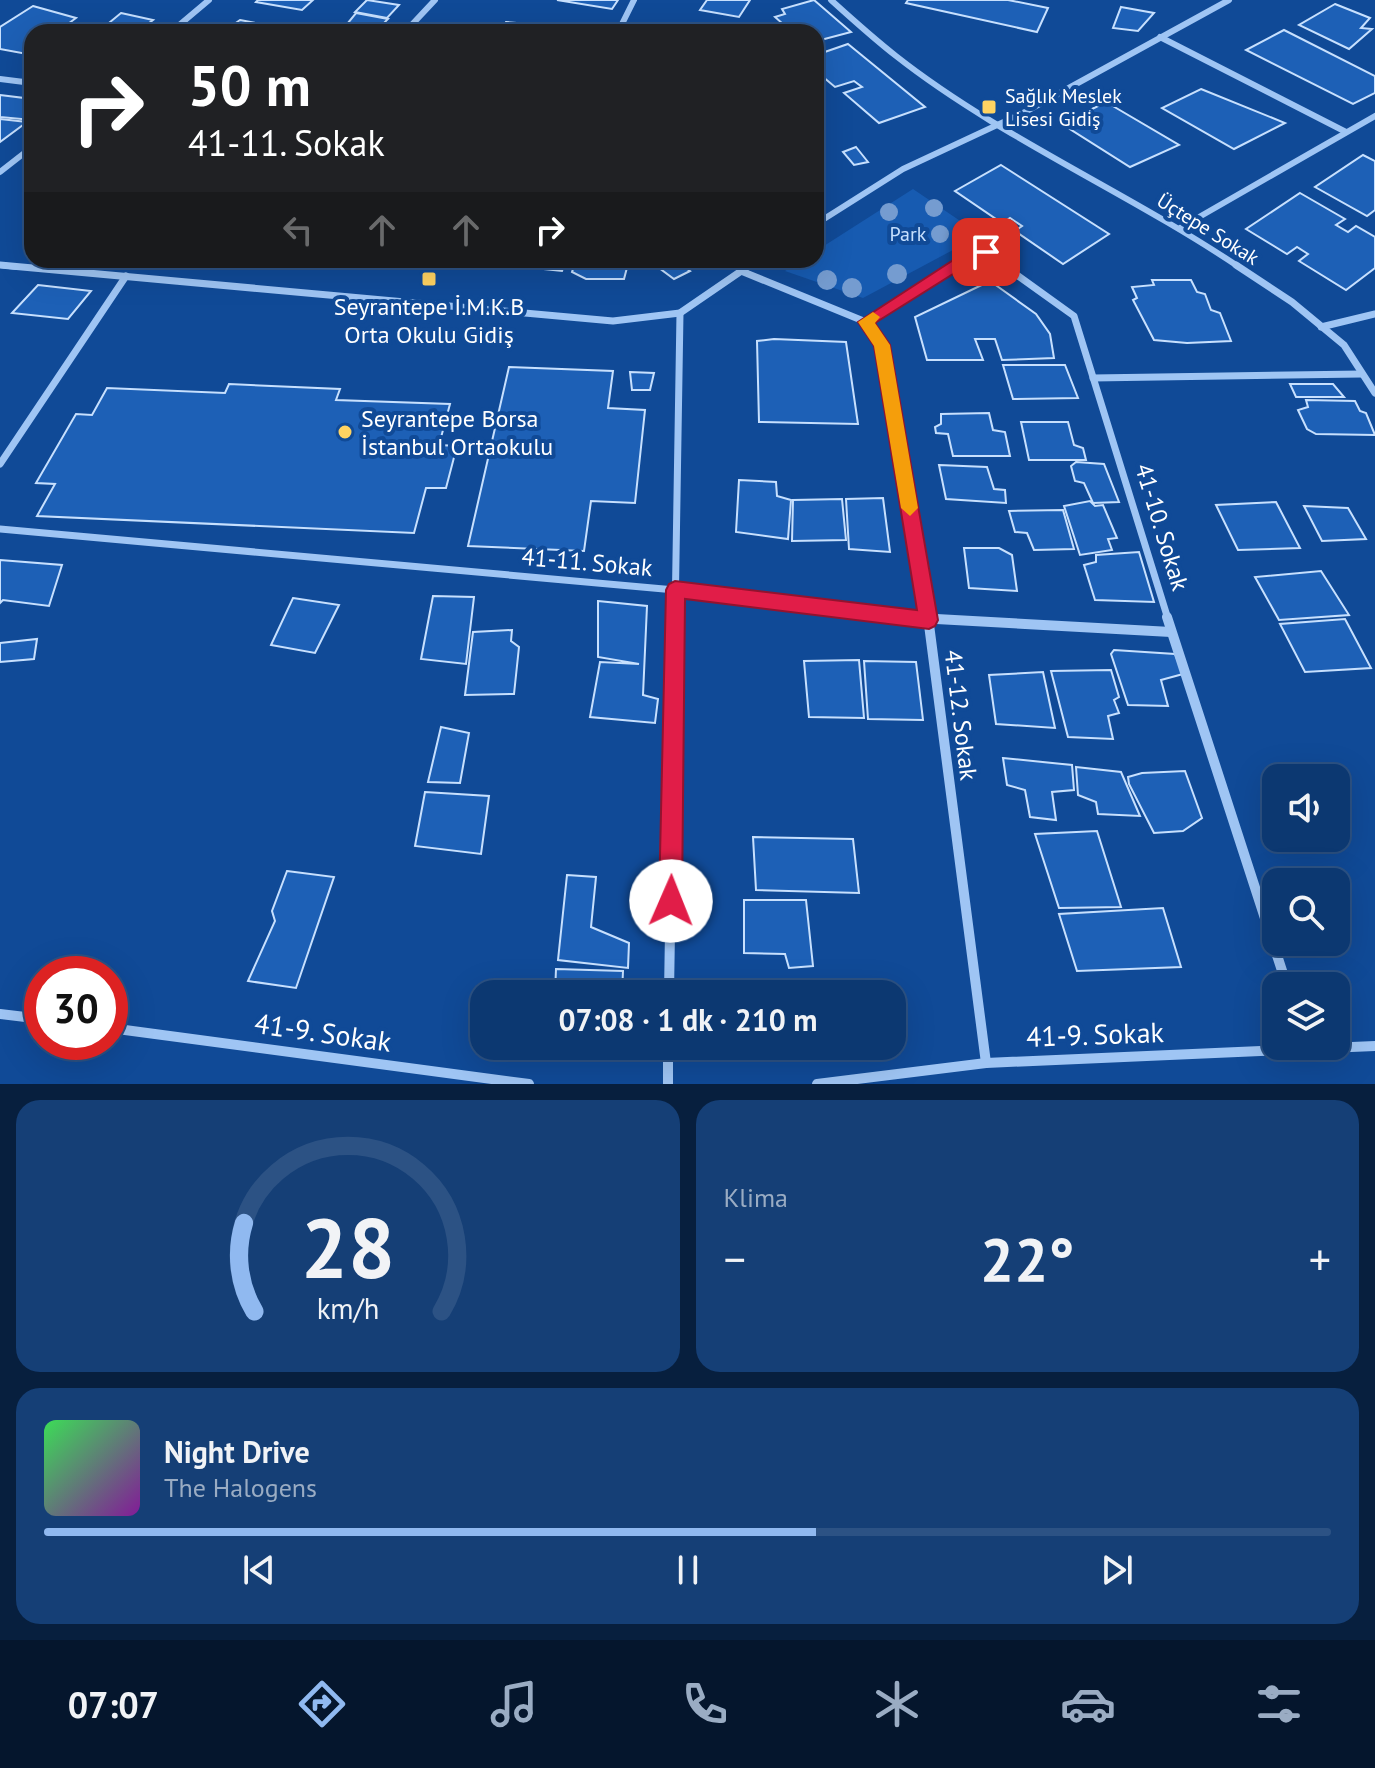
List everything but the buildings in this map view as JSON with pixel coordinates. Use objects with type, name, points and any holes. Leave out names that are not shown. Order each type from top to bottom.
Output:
[{"type":"street","points":[[180,24],[209,0]]},
{"type":"street","points":[[412,24],[435,0]]},
{"type":"street","points":[[622,24],[634,0]]},
{"type":"street","name":"Üçtepe Sokak","points":[[831,0],[897,57],[998,124],[1180,228],[1292,302],[1344,345],[1375,393]]},
{"type":"street","points":[[824,219],[903,169],[998,124],[1229,0]]},
{"type":"street","points":[[1160,37],[1346,132]]},
{"type":"street","points":[[0,79],[24,82]]},
{"type":"street","points":[[1180,228],[1375,116]]},
{"type":"street","points":[[0,172],[24,153]]},
{"type":"street","name":"41-10. Sokak","points":[[866,322],[961,263],[986,252],[1074,316],[1171,632],[1282,972]]},
{"type":"street","points":[[0,265],[24,267]]},
{"type":"street","points":[[34,268],[613,321],[680,313],[745,268]]},
{"type":"street","points":[[741,271],[866,322]]},
{"type":"street","points":[[0,464],[126,276]]},
{"type":"street","points":[[669,980],[680,313]]},
{"type":"street","points":[[1321,327],[1375,314]]},
{"type":"street","name":"41-12. Sokak","points":[[866,322],[882,345],[929,620],[986,1063]]},
{"type":"street","points":[[1093,378],[1362,374]]},
{"type":"street","name":"41-11. Sokak","points":[[0,529],[675,590],[929,620],[1171,632]]},
{"type":"street","points":[[0,1014],[24,1017]]},
{"type":"street","name":"41-9. Sokak","points":[[128,1030],[529,1084]]},
{"type":"street","name":"41-9. Sokak","points":[[1350,1047],[1375,1046]]},
{"type":"street","name":"41-9. Sokak","points":[[817,1084],[986,1063],[1262,1050]]},
{"type":"street","points":[[668,1060],[668,1084]]},
{"type":"green space","name":"Park","points":[[913,189],[981,235],[863,298],[785,271],[790,268],[824,268],[824,246]]},
{"type":"slow traffic","points":[[873,317],[866,322],[882,345],[910,508]]},
{"type":"place","name":"Sağlık Meslek Lisesi Gidiş","points":[[989,107]]},
{"type":"place","name":"Seyrantepe İ.M.K.B Orta Okulu Gidiş","points":[[429,279]]},
{"type":"place","name":"Seyrantepe Borsa İstanbul Ortaokulu","points":[[345,432]]},
{"type":"route","points":[[671,901],[675,590],[929,620],[882,345],[866,322],[961,263],[986,252]]}]
